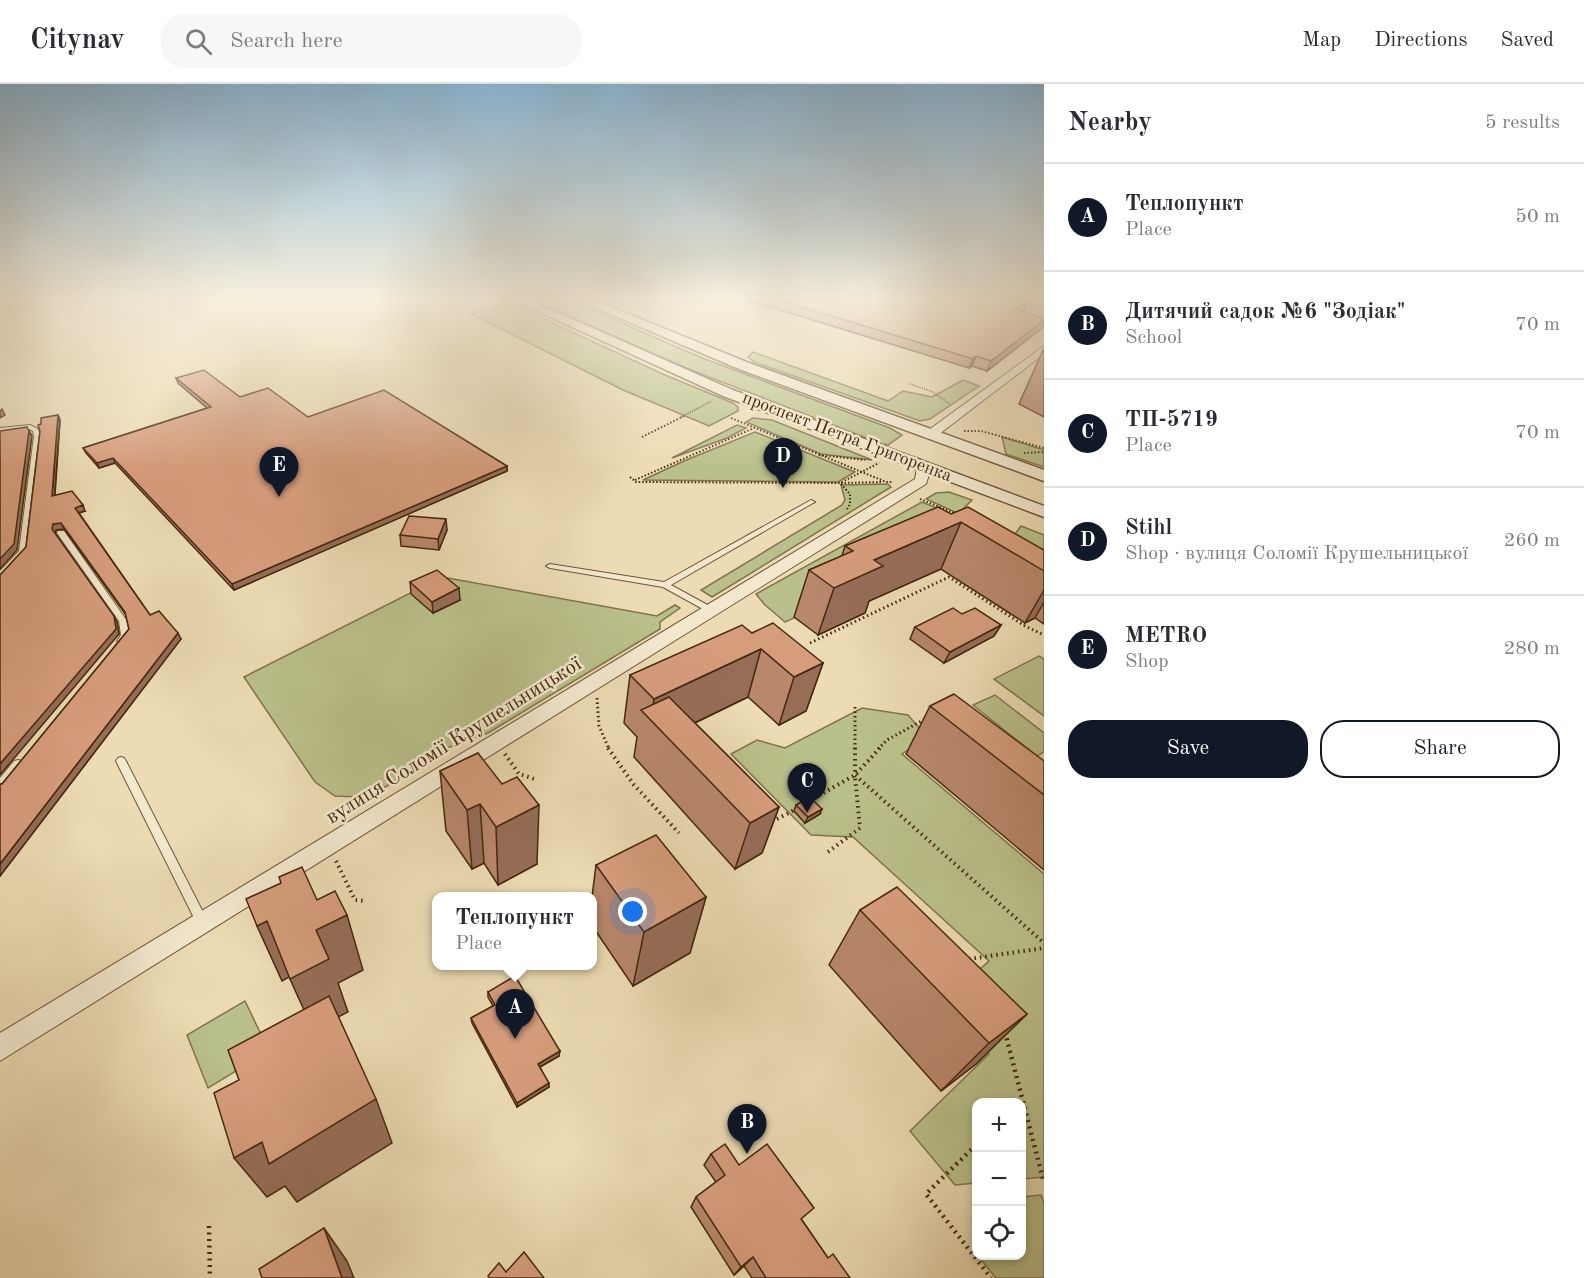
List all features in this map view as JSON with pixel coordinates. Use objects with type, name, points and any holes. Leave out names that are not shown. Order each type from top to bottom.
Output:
[{"type":"street","name":"проспект Петра Григоренка","points":[[644,356],[728,393],[927,452],[1044,476]]},
{"type":"street","name":"проспект Петра Григоренка","points":[[716,356],[927,452],[1044,512]]},
{"type":"street","name":"вулиця Соломії Крушельницької","points":[[0,1048],[921,481],[927,452],[1036,356]]},
{"type":"lane","points":[[0,430],[30,427],[36,430],[37,436],[23,552],[0,576]]},
{"type":"lane","points":[[665,585],[811,502]]},
{"type":"lane","points":[[61,533],[123,621],[125,635],[113,651]]},
{"type":"lane","points":[[550,566],[665,585],[710,610]]},
{"type":"lane","points":[[0,785],[22,759]]},
{"type":"lane","points":[[121,761],[203,924]]},
{"type":"path","points":[[910,384],[931,391],[952,405]]},
{"type":"path","points":[[642,437],[728,393]]},
{"type":"path","points":[[731,418],[886,482]]},
{"type":"path","points":[[634,480],[754,428]]},
{"type":"path","points":[[955,432],[981,431],[1044,448]]},
{"type":"path","points":[[819,455],[882,462],[840,483]]},
{"type":"path","points":[[630,477],[634,480],[898,482]]},
{"type":"path","points":[[840,483],[850,494],[850,504],[843,514]]},
{"type":"path","points":[[920,499],[960,516]]},
{"type":"path","points":[[810,643],[949,576],[1025,626],[1044,635]]},
{"type":"path","points":[[597,696],[599,728],[612,756],[639,790],[679,833]]},
{"type":"path","points":[[828,852],[860,828],[855,775],[855,707]]},
{"type":"path","points":[[806,803],[855,775],[887,740],[927,718]]},
{"type":"path","points":[[505,754],[519,774],[534,779]]},
{"type":"path","points":[[855,775],[1044,946]]},
{"type":"path","points":[[777,819],[797,808]]},
{"type":"path","points":[[336,861],[355,900],[364,901]]},
{"type":"path","points":[[962,960],[1044,946]]},
{"type":"path","points":[[1000,1025],[1007,1034],[1021,1098]]},
{"type":"path","points":[[1026,1116],[1044,1183]]},
{"type":"path","points":[[972,1149],[926,1194],[991,1278]]},
{"type":"path","points":[[209,1226],[210,1278]]},
{"type":"green space","points":[[554,356],[623,356],[733,403],[738,407],[738,411],[709,426],[623,390]]},
{"type":"green space","points":[[658,356],[697,356],[890,428],[902,435],[888,445],[882,444]]},
{"type":"green space","points":[[763,356],[888,401],[903,391],[932,397],[963,380],[979,386],[930,419],[920,421],[754,362],[748,357]]},
{"type":"green space","points":[[753,418],[772,420],[872,460],[821,454],[746,422]]},
{"type":"green space","points":[[737,425],[746,428],[727,438],[672,458]]},
{"type":"green space","points":[[755,432],[855,472],[838,482],[643,480],[684,461]]},
{"type":"green space","points":[[1002,437],[1044,450],[1044,467],[1006,454]]},
{"type":"green space","points":[[888,484],[891,487],[712,597],[701,590],[842,505],[845,500],[841,485]]},
{"type":"green space","points":[[949,492],[972,500],[960,512],[1015,534],[1021,526],[1044,535],[1044,556],[926,499],[936,493]]},
{"type":"green space","points":[[922,502],[969,521],[948,553],[785,622],[756,594]]},
{"type":"green space","points":[[442,577],[657,616],[675,605],[680,608],[660,622],[660,629],[488,733],[447,748],[379,791],[360,797],[335,796],[315,782],[244,677]]},
{"type":"green space","points":[[1039,656],[1044,659],[1044,716],[994,679]]},
{"type":"green space","points":[[995,695],[1044,733],[1044,752],[1037,756],[973,705]]},
{"type":"green space","points":[[862,708],[908,715],[927,737],[902,754],[1044,874],[1044,1177],[1026,1179],[1026,1098],[972,1098],[972,1183],[955,1185],[910,1131],[989,1054],[939,1005],[989,961],[853,837],[811,835],[731,754],[757,740],[785,748]]},
{"type":"green space","points":[[245,1001],[269,1051],[208,1088],[187,1035]]},
{"type":"green space","points":[[1041,1195],[1044,1203],[1044,1278],[996,1278],[981,1260],[1026,1260],[1026,1197]]},
{"type":"building","points":[[962,356],[998,356],[991,361],[976,356],[973,359]]},
{"type":"building","points":[[204,370],[240,397],[268,388],[308,417],[384,390],[507,466],[232,584],[113,458],[97,463],[83,448],[211,407],[176,378]]},
{"type":"building","points":[[58,415],[52,496],[72,491],[83,505],[75,508],[150,615],[159,611],[178,633],[0,864],[0,784],[129,629],[125,612],[61,523],[53,524],[52,529],[114,616],[116,629],[0,764],[0,574],[26,547],[40,431],[38,425],[41,424],[41,418]]},
{"type":"building","points":[[27,427],[29,431],[14,544],[0,559],[0,431]]},
{"type":"building","points":[[938,507],[951,514],[968,507],[1044,550],[1044,571],[961,522],[874,560],[883,566],[834,588],[809,570],[853,551],[845,546]]},
{"type":"building","points":[[409,516],[446,519],[438,539],[400,535]]},
{"type":"building","points":[[437,570],[459,588],[432,602],[410,582]]},
{"type":"building","points":[[953,608],[962,614],[975,608],[1001,625],[950,652],[915,627]]},
{"type":"building","points":[[773,623],[823,663],[794,677],[761,649],[654,699],[630,675],[742,625],[752,633]]},
{"type":"building","points":[[954,694],[1044,761],[1044,795],[930,706]]},
{"type":"building","points":[[669,697],[779,807],[750,823],[641,710]]},
{"type":"building","points":[[478,753],[502,784],[517,777],[539,805],[496,827],[480,804],[467,810],[440,771]]},
{"type":"building","points":[[810,797],[822,809],[808,817],[796,805]]},
{"type":"building","points":[[656,835],[706,897],[644,932],[596,865]]},
{"type":"building","points":[[302,867],[317,900],[335,891],[347,915],[316,930],[329,959],[290,979],[267,921],[257,926],[246,899],[281,883],[279,877]]},
{"type":"building","points":[[897,887],[1027,1014],[989,1043],[860,910]]},
{"type":"building","points":[[515,976],[560,1051],[538,1064],[549,1083],[517,1103],[471,1018],[495,1005],[488,992]]},
{"type":"building","points":[[329,996],[376,1099],[269,1164],[262,1142],[234,1158],[214,1093],[239,1080],[228,1050]]},
{"type":"building","points":[[725,1144],[739,1165],[767,1144],[814,1208],[801,1219],[828,1258],[833,1254],[850,1278],[766,1278],[753,1257],[741,1267],[696,1197],[725,1175],[711,1154]]},
{"type":"building","points":[[324,1228],[342,1278],[262,1278],[259,1269]]},
{"type":"building","points":[[524,1252],[544,1278],[490,1278],[488,1276],[499,1263],[506,1272]]},
{"type":"place","name":"Stihl","points":[[783,488]]},
{"type":"place","name":"METRO","points":[[279,497]]},
{"type":"place","name":"ТП-5719","points":[[807,813]]},
{"type":"place","name":"Теплопункт","points":[[515,1039]]},
{"type":"place","name":"Дитячий садок №6 \"Зодіак\"","points":[[747,1154]]}]
